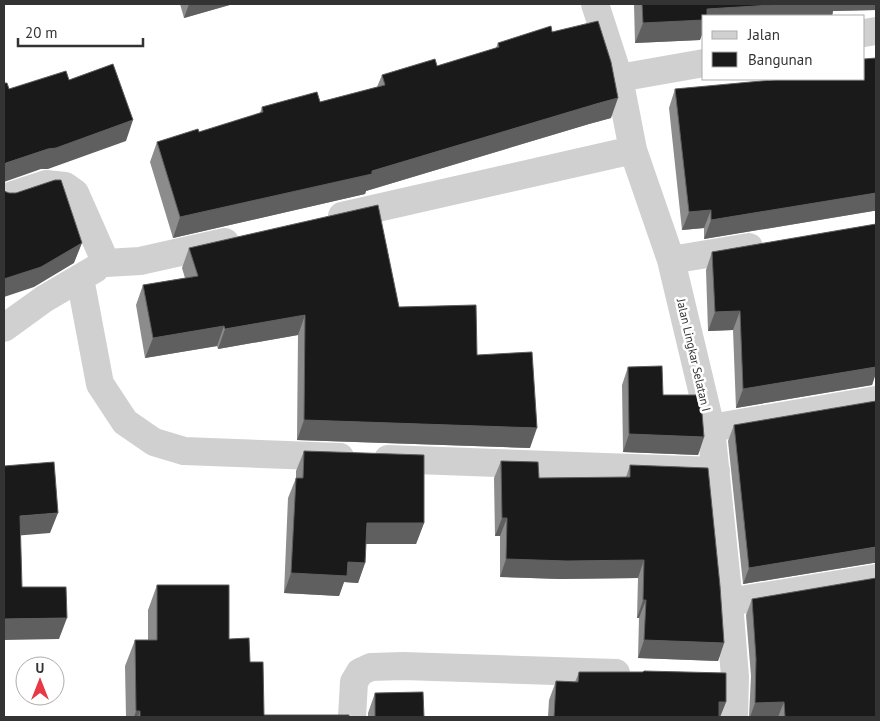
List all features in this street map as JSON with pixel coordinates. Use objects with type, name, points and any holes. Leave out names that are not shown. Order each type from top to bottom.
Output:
[{"type":"street","name":"Jalan Lingkar Selatan I","points":[[595,4],[619,78],[633,150],[672,260],[711,428],[729,602],[725,677],[734,717]]},
{"type":"street","points":[[619,78],[702,63]]},
{"type":"street","points":[[314,222],[633,150]]},
{"type":"street","points":[[4,198],[46,184],[65,186],[75,193],[106,263]]},
{"type":"street","points":[[4,328],[44,299],[106,263],[140,261],[246,237]]},
{"type":"street","points":[[672,260],[773,243]]},
{"type":"street","points":[[80,278],[100,384],[125,422],[154,442],[184,451],[716,471]]},
{"type":"street","points":[[711,428],[876,400]]},
{"type":"street","points":[[729,602],[876,578]]},
{"type":"street","points":[[352,717],[354,682],[360,672],[371,667],[402,666],[637,674]]},
{"type":"building","points":[[642,4],[772,4],[707,9],[707,15],[702,15],[702,20],[643,23]]},
{"type":"building","points":[[598,21],[611,62],[618,98],[372,171],[372,174],[180,217],[157,142],[198,129],[199,132],[263,112],[262,107],[317,92],[320,102],[385,85],[382,75],[435,59],[437,66],[499,47],[498,43],[551,26],[552,32]]},
{"type":"building","points":[[876,58],[876,193],[711,220],[711,210],[689,212],[675,89],[772,80],[865,80],[865,59]]},
{"type":"building","points":[[113,64],[133,120],[4,165],[4,83],[7,83],[9,89],[66,71],[69,80]]},
{"type":"building","points":[[55,180],[61,180],[82,243],[41,267],[4,279],[4,191],[16,193]]},
{"type":"building","points":[[378,205],[399,307],[476,305],[477,355],[532,352],[537,428],[304,420],[305,315],[225,329],[224,326],[153,338],[143,285],[198,276],[189,248]]},
{"type":"building","points":[[876,224],[876,367],[743,389],[740,311],[715,312],[712,252]]},
{"type":"building","points":[[662,366],[663,395],[698,395],[704,437],[629,434],[628,367]]},
{"type":"building","points":[[876,401],[876,547],[749,568],[734,425]]},
{"type":"building","points":[[304,451],[424,455],[424,523],[367,523],[365,563],[348,562],[347,576],[291,573],[296,478],[303,478]]},
{"type":"building","points":[[501,461],[538,462],[539,478],[630,477],[630,465],[708,468],[724,643],[644,640],[646,600],[643,600],[644,560],[567,561],[506,559],[507,518],[502,518]]},
{"type":"building","points":[[54,462],[58,513],[20,516],[22,587],[66,587],[67,618],[4,619],[4,466]]},
{"type":"building","points":[[876,578],[876,717],[785,717],[784,702],[755,703],[756,659],[752,599]]},
{"type":"building","points":[[157,585],[229,585],[229,639],[249,638],[250,662],[263,662],[264,715],[349,715],[349,717],[140,717],[140,711],[136,711],[135,640],[157,640]]},
{"type":"building","points":[[579,672],[726,673],[726,702],[719,702],[719,717],[554,717],[556,681],[578,682]]},
{"type":"building","points":[[423,692],[424,717],[375,717],[375,693]]}]
